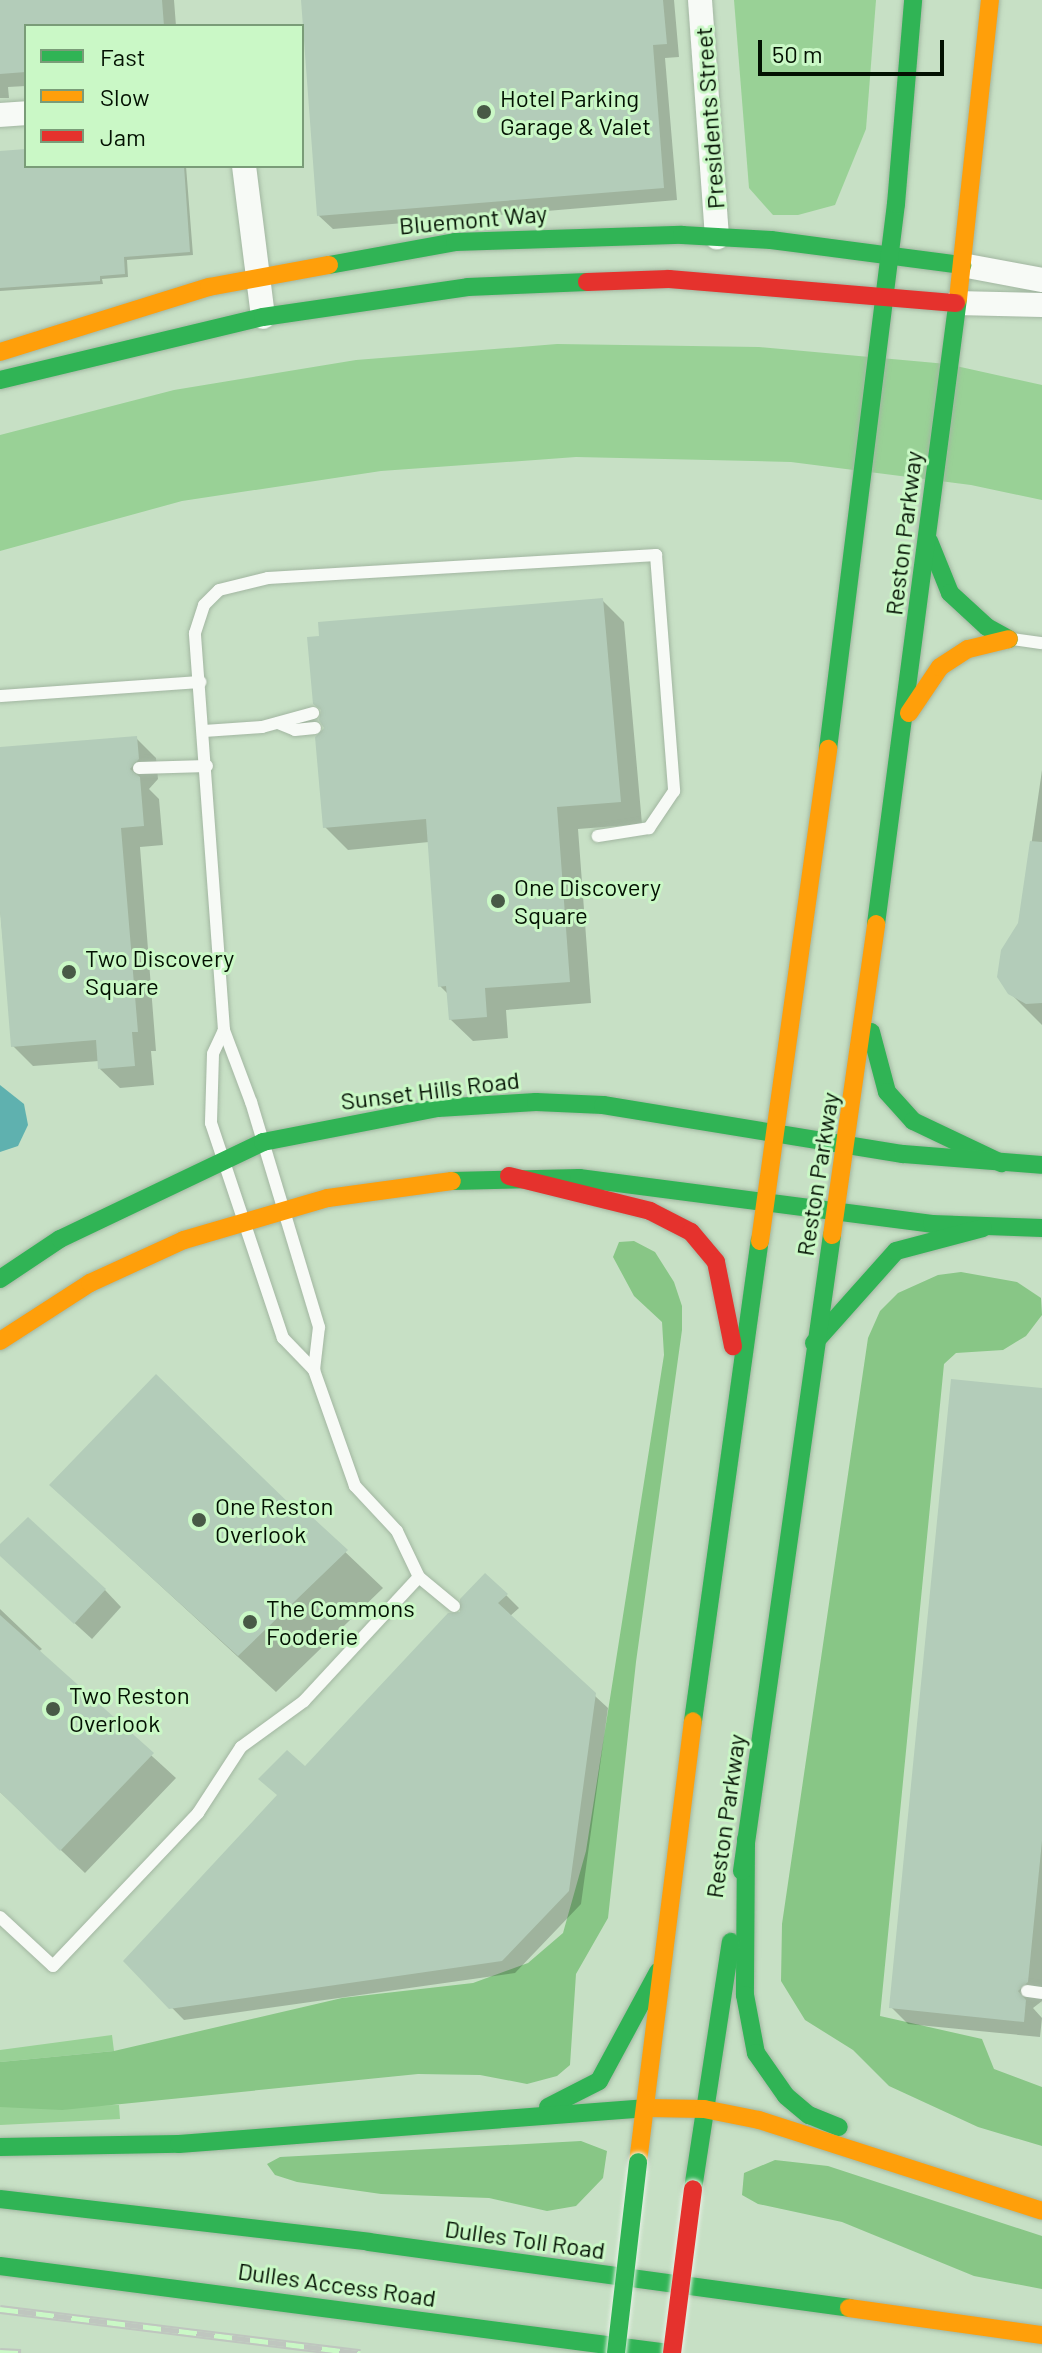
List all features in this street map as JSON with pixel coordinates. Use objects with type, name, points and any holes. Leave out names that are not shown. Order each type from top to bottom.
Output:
[{"type":"main road","name":"Reston Parkway","points":[[616,2353],[646,2107],[658,1972],[774,1131],[803,945],[888,256],[913,0]]},
{"type":"main road","name":"Reston Parkway","points":[[670,2353],[746,1839],[814,1343],[848,1144],[962,265],[990,0]]},
{"type":"main road","name":"Bluemont Way","points":[[0,352],[254,277],[455,242],[609,234],[717,237],[962,265]]},
{"type":"main road","points":[[0,380],[263,317],[468,287],[669,279],[956,303]]},
{"type":"main road","points":[[927,534],[950,593],[987,627],[1009,639]]},
{"type":"main road","points":[[902,723],[940,667],[968,649],[1009,639]]},
{"type":"main road","points":[[867,998],[873,1048],[887,1092],[913,1121],[1001,1163]]},
{"type":"main road","name":"Sunset Hills Road","points":[[0,1279],[60,1239],[263,1142],[438,1108],[536,1102],[603,1105],[848,1144],[1001,1163],[1042,1165]]},
{"type":"main road","points":[[509,1176],[650,1211],[691,1232],[716,1262],[740,1385]]},
{"type":"main road","points":[[0,1341],[139,1258],[242,1221],[378,1189],[509,1176],[579,1178],[983,1228],[1042,1228]]},
{"type":"main road","points":[[814,1343],[865,1279],[896,1251],[983,1228]]},
{"type":"main road","points":[[746,1839],[748,2024],[768,2076],[809,2115],[1042,2209]]},
{"type":"main road","points":[[524,2117],[599,2081],[658,1972]]},
{"type":"main road","points":[[0,2147],[179,2144],[646,2107],[704,2109],[759,2120],[1042,2209]]},
{"type":"main road","name":"Dulles Toll Road","points":[[0,2199],[293,2232],[1042,2335]]},
{"type":"main road","name":"Dulles Access Road","points":[[0,2266],[670,2353]]},
{"type":"street","name":"Presidents Street","points":[[700,0],[717,237]]},
{"type":"street","points":[[0,115],[24,113]]},
{"type":"street","points":[[244,168],[254,277],[263,317]]},
{"type":"street","points":[[962,265],[1042,280]]},
{"type":"street","points":[[956,303],[1042,305]]},
{"type":"lane","points":[[314,1370],[319,1327],[263,1142],[224,1030],[201,682],[195,633],[204,605],[219,590],[268,578],[656,555],[674,791],[649,828],[598,836]]},
{"type":"lane","points":[[1009,639],[1042,639]]},
{"type":"lane","points":[[0,696],[201,682]]},
{"type":"lane","points":[[204,731],[278,723],[313,713]]},
{"type":"lane","points":[[278,723],[295,730],[315,728]]},
{"type":"lane","points":[[139,768],[207,766]]},
{"type":"lane","points":[[224,1030],[213,1054],[208,1093],[222,1159],[283,1338],[314,1370],[355,1486],[397,1531],[419,1577],[454,1606]]},
{"type":"lane","points":[[0,1917],[53,1966],[198,1813],[241,1747],[304,1701],[419,1577]]},
{"type":"lane","points":[[1027,1991],[1042,1993]]},
{"type":"green space","points":[[734,0],[876,0],[866,129],[835,205],[798,215],[773,215],[749,188]]},
{"type":"green space","points":[[557,344],[759,347],[947,364],[1042,385],[1042,500],[971,485],[791,462],[576,457],[381,471],[182,501],[0,551],[0,435],[174,390],[356,360]]},
{"type":"green space","points":[[634,1241],[655,1252],[674,1282],[682,1306],[682,1330],[636,1662],[608,1918],[576,1974],[570,2065],[557,2076],[527,2084],[480,2075],[418,2074],[62,2110],[0,2107],[0,2062],[114,2051],[342,1998],[473,1983],[528,1963],[563,1933],[586,1851],[664,1355],[662,1322],[634,1296],[613,1257],[619,1242]]},
{"type":"green space","points":[[961,1272],[1017,1282],[1041,1298],[1042,1315],[1026,1336],[1003,1350],[956,1353],[944,1364],[880,2016],[982,2039],[994,2069],[1042,2087],[1042,2146],[978,2127],[889,2086],[853,2050],[805,2020],[781,1981],[782,1924],[868,1338],[880,1311],[898,1293],[938,1275]]},
{"type":"green space","points":[[112,2035],[114,2051],[0,2062],[0,2050]]},
{"type":"green space","points":[[119,2105],[120,2119],[0,2125],[0,2107]]},
{"type":"green space","points":[[581,2141],[607,2151],[603,2178],[576,2206],[547,2211],[489,2198],[381,2194],[297,2182],[275,2175],[267,2164],[280,2157]]},
{"type":"green space","points":[[775,2160],[828,2166],[1042,2236],[1042,2289],[974,2276],[842,2222],[758,2204],[742,2195],[744,2173]]},
{"type":"water","points":[[0,1085],[24,1104],[28,1125],[18,1146],[0,1152]]},
{"type":"building","points":[[0,0],[162,0],[164,24],[24,24],[24,72],[0,74]]},
{"type":"building","name":"Hotel Parking Garage & Valet","points":[[301,0],[663,0],[667,44],[653,45],[664,188],[317,216]]},
{"type":"building","points":[[24,149],[24,168],[184,168],[190,252],[124,257],[125,274],[100,276],[100,281],[0,288],[0,151]]},
{"type":"building","points":[[603,598],[621,802],[557,807],[570,982],[485,988],[487,1017],[449,1020],[446,986],[438,987],[426,819],[323,828],[315,737],[324,728],[319,720],[321,710],[313,704],[307,637],[319,636],[318,622]]},
{"type":"building","name":"Two Discovery Square","points":[[137,736],[139,759],[130,769],[140,777],[144,826],[121,828],[138,1032],[132,1032],[135,1066],[98,1069],[96,1040],[11,1047],[0,911],[0,747]]},
{"type":"building","points":[[1030,841],[1042,842],[1042,1003],[1026,1004],[1008,994],[997,977],[1001,950],[1018,923]]},
{"type":"building","name":"One Reston Overlook","points":[[156,1374],[296,1510],[299,1505],[348,1550],[238,1656],[49,1485]]},
{"type":"building","points":[[951,1379],[1042,1388],[1042,1841],[1028,1982],[1018,1991],[1026,2000],[1024,2022],[889,2008]]},
{"type":"building","points":[[28,1517],[106,1589],[74,1624],[0,1556],[0,1544]]},
{"type":"building","points":[[485,1573],[508,1594],[498,1603],[596,1693],[569,1891],[502,1961],[169,2009],[123,1961],[277,1795],[258,1779],[287,1750],[305,1766],[448,1613],[460,1612],[460,1599]]},
{"type":"building","name":"Two Reston Overlook","points":[[0,1615],[154,1753],[60,1851],[0,1792]]},
{"type":"railway","points":[[0,2309],[360,2353]]},
{"type":"railway","points":[[0,2352],[21,2353]]},
{"type":"traffic: fast","points":[[828,749],[896,204],[913,0]]},
{"type":"traffic: fast","points":[[329,265],[455,242],[682,235],[771,240],[962,265]]},
{"type":"traffic: fast","points":[[0,380],[263,317],[468,287],[587,282]]},
{"type":"traffic: fast","points":[[876,924],[958,299]]},
{"type":"traffic: fast","points":[[929,541],[950,593],[987,627],[1009,639]]},
{"type":"traffic: fast","points":[[871,1032],[887,1092],[913,1121],[1001,1163]]},
{"type":"traffic: fast","points":[[0,1279],[60,1239],[263,1142],[438,1108],[536,1102],[603,1105],[903,1154],[1042,1165]]},
{"type":"traffic: fast","points":[[452,1181],[579,1178],[932,1224],[1042,1228]]},
{"type":"traffic: fast","points":[[814,1343],[896,1251],[983,1228]]},
{"type":"traffic: fast","points":[[742,1871],[832,1235]]},
{"type":"traffic: fast","points":[[693,1721],[760,1241]]},
{"type":"traffic: fast","points":[[746,1839],[745,1995],[756,2053],[786,2096],[809,2115],[839,2127]]},
{"type":"traffic: fast","points":[[693,2189],[731,1942]]},
{"type":"traffic: fast","points":[[548,2107],[599,2081],[658,1972]]},
{"type":"traffic: fast","points":[[0,2147],[179,2144],[648,2108]]},
{"type":"traffic: fast","points":[[616,2353],[638,2162]]},
{"type":"traffic: fast","points":[[0,2199],[369,2242],[849,2308]]},
{"type":"traffic: fast","points":[[0,2266],[668,2353]]},
{"type":"traffic: slow","points":[[958,299],[990,0]]},
{"type":"traffic: slow","points":[[0,352],[209,287],[329,265]]},
{"type":"traffic: slow","points":[[909,713],[940,667],[968,649],[1009,639]]},
{"type":"traffic: slow","points":[[760,1241],[828,749]]},
{"type":"traffic: slow","points":[[832,1235],[876,924]]},
{"type":"traffic: slow","points":[[0,1341],[90,1283],[184,1240],[328,1198],[452,1181]]},
{"type":"traffic: slow","points":[[638,2162],[693,1721]]},
{"type":"traffic: slow","points":[[648,2108],[704,2109],[759,2120],[1042,2211]]},
{"type":"traffic: slow","points":[[849,2308],[1042,2335]]},
{"type":"traffic: jam","points":[[587,282],[669,279],[956,303]]},
{"type":"traffic: jam","points":[[509,1176],[650,1211],[691,1232],[716,1262],[733,1346]]},
{"type":"traffic: jam","points":[[672,2353],[693,2189]]},
{"type":"place","name":"Hotel Parking Garage & Valet","points":[[484,112]]},
{"type":"place","name":"One Discovery Square","points":[[498,901]]},
{"type":"place","name":"Two Discovery Square","points":[[69,972]]},
{"type":"place","name":"One Reston Overlook","points":[[199,1520]]},
{"type":"place","name":"The Commons Fooderie","points":[[250,1622]]},
{"type":"place","name":"Two Reston Overlook","points":[[53,1709]]}]
